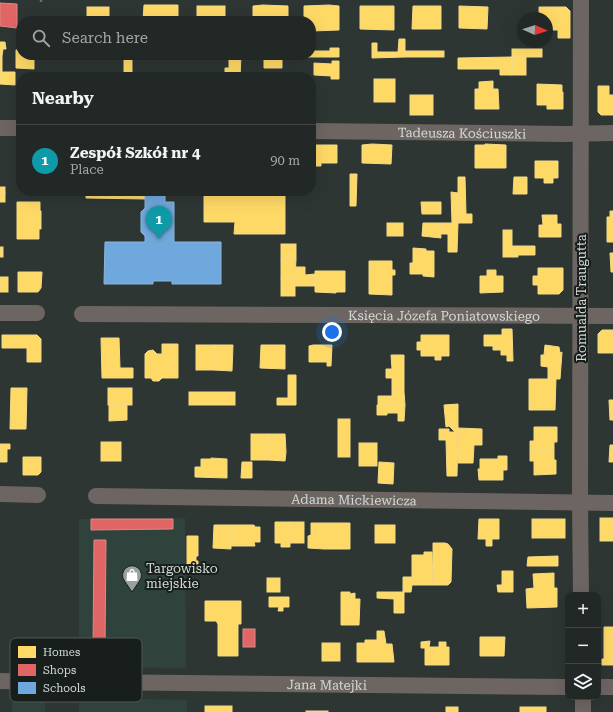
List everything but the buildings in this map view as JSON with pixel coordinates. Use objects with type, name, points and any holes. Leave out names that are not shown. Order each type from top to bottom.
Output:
[{"type":"street","name":"Romualda Traugutta","points":[[581,0],[582,133],[580,502],[582,592]]},
{"type":"street","points":[[0,128],[16,128]]},
{"type":"street","name":"Tadeusza Kościuszki","points":[[316,131],[613,133]]},
{"type":"street","points":[[0,312],[37,313]]},
{"type":"street","name":"Księcia Józefa Poniatowskiego","points":[[82,314],[613,316]]},
{"type":"street","points":[[0,494],[38,495]]},
{"type":"street","name":"Adama Mickiewicza","points":[[96,496],[613,503]]},
{"type":"street","points":[[0,681],[10,681]]},
{"type":"street","name":"Jana Matejki","points":[[142,683],[565,687]]},
{"type":"street","points":[[601,687],[613,687]]},
{"type":"street","points":[[583,700],[583,712]]},
{"type":"shaded area","name":"Targowisko miejskie","points":[[185,518],[186,668],[142,668],[142,638],[79,638],[79,519]]},
{"type":"shaded area","points":[[142,699],[187,700],[187,712],[79,712],[79,702],[142,702]]},
{"type":"shaded area","points":[[12,702],[45,702],[45,712],[12,712]]},
{"type":"place","name":"Zespół Szkół nr 4","points":[[159,239]]},
{"type":"place","name":"Targowisko miejskie","points":[[132,592]]}]
